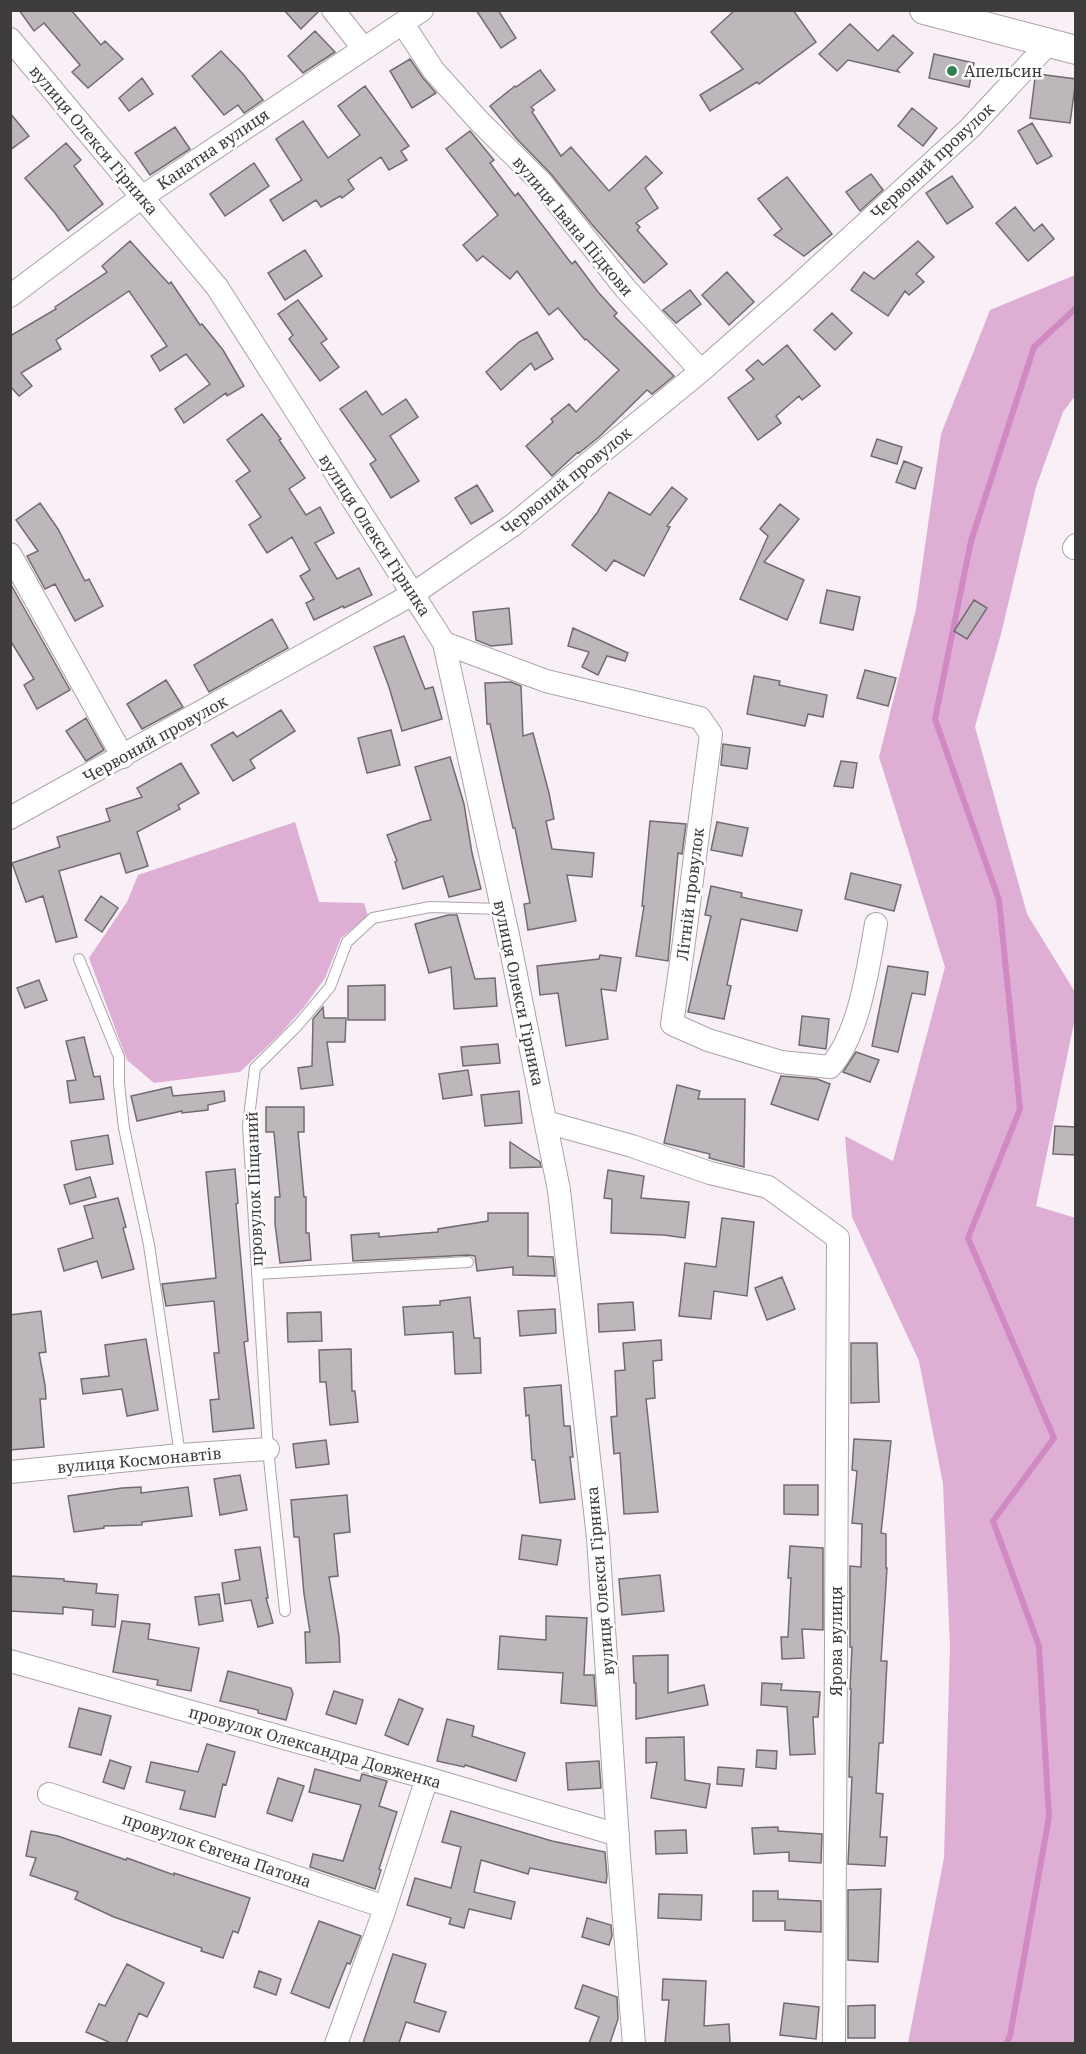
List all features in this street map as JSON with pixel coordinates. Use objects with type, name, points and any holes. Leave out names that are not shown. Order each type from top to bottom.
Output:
[{"type":"street","points":[[333,10],[364,50]]},
{"type":"street","name":"Канатна вулиця","points":[[10,296],[142,197],[422,10]]},
{"type":"street","points":[[924,10],[1076,50]]},
{"type":"street","name":"вулиця Івана Підкови","points":[[403,24],[434,71],[478,121],[541,182],[625,288],[701,370]]},
{"type":"street","name":"вулиця Олекси Гірника","points":[[10,39],[217,288],[444,643],[502,909],[559,1190],[598,1538],[634,2043]]},
{"type":"street","name":"Червоний провулок","points":[[10,818],[413,594],[513,525],[701,370],[970,128],[1048,44]]},
{"type":"street","points":[[10,554],[123,757]]},
{"type":"street","name":"Літній провулок","points":[[444,643],[546,681],[700,718],[711,734],[672,1024],[708,1040],[781,1062],[830,1067],[840,1056],[851,1030],[865,984],[876,924]]},
{"type":"street","name":"Ярова вулиця","points":[[546,1122],[632,1146],[710,1173],[768,1187],[838,1238],[834,2043]]},
{"type":"street","name":"вулиця Космонавтів","points":[[10,1472],[180,1455],[268,1449]]},
{"type":"street","name":"провулок Олександра Довженка","points":[[10,1661],[427,1778],[618,1835]]},
{"type":"street","points":[[336,2043],[385,1907],[427,1778]]},
{"type":"street","name":"провулок Євгена Патона","points":[[48,1794],[385,1907]]},
{"type":"lane","name":"провулок Піщаний","points":[[285,1611],[268,1449],[248,1125],[255,1068],[298,1025],[330,987],[347,942],[373,918],[430,907],[502,909]]},
{"type":"lane","points":[[78,960],[119,1057],[118,1084],[124,1128],[149,1245],[180,1455]]},
{"type":"lane","name":"провулок Піщаний","points":[[257,1274],[468,1262]]},
{"type":"shaded area","points":[[1075,275],[1075,396],[1063,412],[1036,487],[1001,634],[975,727],[1027,914],[1075,992],[1075,1018],[1036,1206],[1076,1218],[1075,2043],[908,2043],[944,1858],[950,1647],[943,1484],[919,1361],[852,1217],[845,1136],[893,1161],[945,967],[879,757],[916,609],[941,434],[990,310]]},
{"type":"shaded area","points":[[295,822],[319,902],[364,903],[368,916],[341,938],[325,978],[304,1007],[281,1033],[240,1072],[154,1083],[127,1060],[89,958],[127,902],[138,875]]},
{"type":"building","points":[[19,10],[71,10],[101,45],[105,41],[123,59],[88,88],[72,72],[80,65],[44,23],[34,31]]},
{"type":"building","points":[[284,10],[320,10],[301,29]]},
{"type":"building","points":[[476,10],[498,10],[516,38],[501,48]]},
{"type":"building","points":[[735,10],[793,10],[816,42],[759,84],[757,82],[710,111],[700,95],[743,69],[711,32]]},
{"type":"building","points":[[850,24],[878,51],[893,35],[913,53],[897,70],[899,72],[848,60],[837,71],[819,54]]},
{"type":"building","points":[[315,31],[335,52],[303,73],[288,56]]},
{"type":"building","points":[[221,51],[263,100],[244,113],[238,105],[224,115],[192,76]]},
{"type":"building","name":"Апельсин","points":[[934,54],[974,63],[969,87],[929,78]]},
{"type":"building","points":[[410,59],[436,93],[412,108],[390,71]]},
{"type":"building","points":[[540,70],[555,90],[531,107],[534,110],[532,112],[561,156],[571,147],[609,191],[646,156],[662,173],[645,188],[658,208],[636,223],[640,227],[637,230],[667,264],[644,283],[490,106]]},
{"type":"building","points":[[1038,74],[1076,79],[1070,123],[1030,118],[1035,78]]},
{"type":"building","points":[[142,78],[153,94],[129,111],[119,98]]},
{"type":"building","points":[[365,86],[409,146],[401,151],[407,160],[389,170],[381,157],[348,180],[354,189],[342,198],[340,196],[321,207],[316,200],[283,221],[270,200],[302,180],[276,139],[303,121],[328,158],[360,135],[338,106]]},
{"type":"building","points":[[912,108],[937,128],[923,146],[898,126]]},
{"type":"building","points":[[10,113],[29,136],[10,150]]},
{"type":"building","points":[[1032,123],[1052,156],[1037,164],[1018,131]]},
{"type":"building","points":[[175,127],[190,149],[150,175],[135,153]]},
{"type":"building","points":[[470,131],[494,160],[490,163],[515,196],[518,193],[572,264],[575,261],[617,313],[614,316],[674,376],[652,394],[647,390],[599,437],[578,452],[552,476],[526,446],[553,422],[551,419],[569,404],[576,412],[619,370],[585,340],[558,308],[549,315],[517,271],[510,279],[483,256],[477,261],[463,245],[498,215],[446,149]]},
{"type":"building","points":[[66,143],[81,160],[74,166],[103,204],[68,231],[25,178]]},
{"type":"building","points":[[254,163],[269,186],[225,216],[210,194]]},
{"type":"building","points":[[871,174],[883,190],[860,211],[846,192]]},
{"type":"building","points":[[952,176],[973,207],[947,224],[926,193]]},
{"type":"building","points":[[787,177],[832,234],[804,256],[774,235],[782,229],[758,199]]},
{"type":"building","points":[[1015,207],[1034,231],[1042,224],[1054,239],[1028,261],[996,223]]},
{"type":"building","points":[[130,241],[169,284],[171,282],[200,325],[202,324],[223,350],[244,386],[227,396],[226,393],[184,423],[175,409],[210,384],[186,354],[160,371],[151,356],[167,346],[129,291],[56,340],[61,349],[21,373],[32,386],[19,396],[10,386],[10,336],[56,309],[55,307],[107,272],[102,266]]},
{"type":"building","points":[[918,241],[934,257],[916,274],[924,282],[909,295],[905,291],[888,316],[851,290],[864,272],[874,279]]},
{"type":"building","points":[[305,250],[322,276],[285,300],[268,273]]},
{"type":"building","points":[[727,272],[754,302],[729,325],[702,295]]},
{"type":"building","points":[[690,290],[701,304],[676,323],[663,310]]},
{"type":"building","points":[[298,300],[327,339],[321,343],[339,367],[320,381],[289,339],[293,335],[278,314]]},
{"type":"building","points":[[832,313],[852,333],[835,350],[814,330]]},
{"type":"building","points":[[537,332],[553,359],[535,370],[531,363],[501,390],[486,372],[519,342]]},
{"type":"building","points":[[787,345],[820,386],[802,400],[799,396],[776,416],[781,423],[758,440],[728,398],[754,379],[746,370],[758,360],[763,365]]},
{"type":"building","points":[[366,391],[382,415],[406,399],[418,417],[390,436],[419,481],[391,498],[370,464],[376,460],[340,409]]},
{"type":"building","points":[[262,414],[281,439],[279,440],[305,478],[289,489],[306,515],[320,507],[334,533],[315,543],[337,579],[359,568],[372,595],[314,620],[306,603],[314,599],[300,576],[310,570],[292,537],[267,553],[249,525],[261,517],[236,481],[250,471],[227,440]]},
{"type":"building","points":[[877,439],[902,447],[897,464],[871,456]]},
{"type":"building","points":[[904,461],[922,468],[915,489],[896,482]]},
{"type":"building","points":[[477,485],[493,511],[471,524],[455,498]]},
{"type":"building","points":[[672,487],[687,499],[667,526],[670,527],[644,576],[614,560],[606,571],[572,545],[597,513],[609,492],[650,515]]},
{"type":"building","points":[[40,503],[58,529],[85,581],[89,579],[103,606],[75,621],[55,584],[45,589],[27,556],[38,551],[16,520]]},
{"type":"building","points":[[780,504],[799,519],[764,562],[804,580],[787,620],[740,599],[768,536],[760,529]]},
{"type":"building","points":[[10,583],[70,690],[37,709],[24,685],[34,679],[10,640]]},
{"type":"building","points":[[827,590],[860,597],[853,630],[820,623]]},
{"type":"building","points":[[974,600],[987,608],[967,639],[954,631]]},
{"type":"building","points":[[509,608],[512,644],[491,646],[476,640],[473,612]]},
{"type":"building","points":[[272,619],[288,648],[209,692],[194,665]]},
{"type":"building","points":[[573,628],[628,653],[625,661],[607,656],[598,675],[582,667],[589,652],[568,646]]},
{"type":"building","points":[[404,636],[425,689],[433,687],[442,719],[402,731],[374,647]]},
{"type":"building","points":[[865,670],[896,678],[888,706],[857,698]]},
{"type":"building","points":[[754,676],[780,681],[779,685],[827,695],[823,717],[808,714],[805,726],[747,714]]},
{"type":"building","points":[[166,680],[183,707],[142,729],[127,704]]},
{"type":"building","points":[[511,682],[521,686],[523,736],[533,733],[549,793],[554,819],[546,821],[552,849],[594,853],[592,877],[567,875],[576,921],[528,930],[524,904],[530,903],[515,828],[513,828],[490,724],[487,724],[485,683]]},
{"type":"building","points":[[281,710],[295,731],[250,760],[255,768],[233,781],[211,745],[233,732],[237,737]]},
{"type":"building","points":[[86,718],[104,750],[86,761],[66,731]]},
{"type":"building","points":[[391,730],[400,765],[367,773],[358,738]]},
{"type":"building","points":[[723,744],[750,748],[747,769],[721,765]]},
{"type":"building","points":[[450,757],[464,804],[481,889],[449,897],[443,876],[403,889],[395,862],[397,861],[387,835],[431,820],[415,767]]},
{"type":"building","points":[[841,761],[857,763],[853,788],[834,786]]},
{"type":"building","points":[[181,763],[199,793],[178,805],[180,809],[137,832],[148,866],[126,873],[120,853],[59,871],[77,937],[56,942],[43,896],[26,902],[12,863],[60,847],[57,837],[110,821],[106,809],[142,797],[137,788]]},
{"type":"building","points":[[650,821],[686,824],[682,854],[678,853],[668,961],[636,956],[644,906],[642,906]]},
{"type":"building","points":[[717,822],[748,828],[742,856],[711,850]]},
{"type":"building","points":[[851,873],[901,885],[894,911],[845,899]]},
{"type":"building","points":[[711,886],[742,893],[741,897],[802,910],[797,931],[741,919],[727,985],[731,986],[724,1019],[688,1012],[711,916],[705,915]]},
{"type":"building","points":[[101,896],[118,908],[102,932],[85,920]]},
{"type":"building","points":[[448,915],[457,915],[475,979],[495,978],[497,1006],[454,1009],[451,967],[429,973],[415,924]]},
{"type":"building","points":[[600,955],[621,958],[616,991],[601,989],[608,1039],[566,1046],[558,993],[540,995],[537,966],[599,959]]},
{"type":"building","points":[[888,966],[928,972],[925,995],[912,993],[898,1052],[872,1046]]},
{"type":"building","points":[[39,980],[47,1000],[25,1008],[17,988]]},
{"type":"building","points":[[385,985],[385,1020],[348,1020],[348,986]]},
{"type":"building","points":[[323,1007],[324,1018],[346,1018],[345,1042],[327,1042],[333,1085],[301,1089],[298,1068],[312,1066],[313,1019]]},
{"type":"building","points":[[802,1016],[829,1019],[826,1049],[799,1045]]},
{"type":"building","points":[[84,1037],[94,1077],[100,1076],[104,1099],[70,1103],[67,1081],[76,1080],[66,1041]]},
{"type":"building","points":[[498,1044],[500,1063],[463,1066],[461,1047]]},
{"type":"building","points":[[856,1052],[879,1060],[870,1082],[843,1072]]},
{"type":"building","points":[[468,1070],[472,1095],[443,1099],[439,1074]]},
{"type":"building","points":[[781,1076],[817,1079],[830,1084],[818,1120],[771,1104]]},
{"type":"building","points":[[677,1085],[700,1091],[698,1099],[745,1099],[744,1167],[709,1158],[710,1154],[664,1143]]},
{"type":"building","points":[[171,1087],[173,1096],[224,1091],[225,1101],[208,1105],[208,1110],[182,1113],[182,1111],[137,1121],[131,1096]]},
{"type":"building","points":[[519,1091],[522,1123],[485,1126],[481,1095]]},
{"type":"building","points":[[266,1107],[304,1107],[304,1132],[298,1132],[304,1197],[306,1197],[306,1233],[309,1233],[311,1260],[280,1263],[275,1224],[275,1197],[280,1197],[274,1132],[266,1132]]},
{"type":"building","points":[[1055,1126],[1076,1127],[1076,1155],[1053,1154]]},
{"type":"building","points":[[108,1135],[113,1164],[76,1170],[71,1141]]},
{"type":"building","points":[[510,1142],[540,1162],[541,1167],[510,1168]]},
{"type":"building","points":[[235,1169],[248,1341],[244,1342],[254,1428],[213,1432],[210,1400],[219,1399],[214,1353],[219,1353],[214,1301],[166,1306],[162,1284],[216,1278],[206,1172]]},
{"type":"building","points":[[608,1170],[644,1176],[641,1198],[689,1202],[685,1238],[611,1233],[612,1199],[604,1198]]},
{"type":"building","points":[[90,1177],[96,1197],[70,1204],[64,1185]]},
{"type":"building","points":[[118,1198],[134,1269],[102,1278],[97,1261],[64,1271],[58,1249],[93,1238],[84,1206]]},
{"type":"building","points":[[488,1213],[528,1213],[528,1256],[553,1257],[555,1276],[513,1275],[513,1267],[477,1271],[475,1256],[468,1255],[353,1261],[351,1235],[379,1233],[379,1237],[438,1232],[438,1229],[488,1221]]},
{"type":"building","points":[[722,1218],[754,1222],[747,1296],[714,1291],[711,1319],[679,1316],[685,1263],[716,1267]]},
{"type":"building","points":[[782,1277],[795,1309],[767,1320],[755,1288]]},
{"type":"building","points":[[470,1297],[474,1338],[480,1338],[481,1373],[455,1374],[453,1332],[405,1335],[403,1307],[440,1305],[440,1301]]},
{"type":"building","points":[[633,1302],[635,1330],[599,1332],[598,1304]]},
{"type":"building","points":[[555,1309],[556,1333],[520,1336],[518,1311]]},
{"type":"building","points":[[41,1311],[46,1352],[39,1353],[46,1399],[40,1399],[44,1447],[10,1450],[10,1315]]},
{"type":"building","points":[[321,1312],[322,1341],[288,1342],[287,1313]]},
{"type":"building","points":[[146,1339],[158,1410],[127,1416],[122,1389],[83,1394],[81,1379],[109,1376],[105,1345]]},
{"type":"building","points":[[661,1340],[662,1360],[653,1361],[655,1398],[646,1399],[658,1512],[624,1514],[620,1453],[614,1454],[611,1417],[617,1416],[615,1371],[625,1370],[623,1343]]},
{"type":"building","points":[[851,1343],[877,1343],[879,1402],[851,1403]]},
{"type":"building","points":[[351,1349],[352,1391],[355,1391],[358,1422],[330,1425],[326,1382],[320,1382],[319,1350]]},
{"type":"building","points":[[561,1385],[564,1426],[570,1426],[573,1457],[570,1457],[575,1499],[540,1503],[535,1460],[532,1460],[529,1415],[526,1416],[524,1388]]},
{"type":"building","points":[[854,1439],[891,1441],[881,1533],[886,1534],[887,1568],[881,1661],[887,1661],[883,1743],[879,1743],[876,1793],[883,1794],[880,1837],[887,1837],[885,1866],[848,1864],[852,1777],[849,1777],[852,1647],[850,1647],[850,1566],[861,1567],[862,1524],[852,1523],[857,1471],[852,1470]]},
{"type":"building","points":[[326,1440],[329,1464],[296,1468],[293,1444]]},
{"type":"building","points":[[240,1475],[247,1510],[220,1515],[214,1479]]},
{"type":"building","points":[[784,1485],[818,1485],[818,1515],[784,1514]]},
{"type":"building","points":[[141,1487],[141,1493],[188,1487],[192,1516],[142,1522],[142,1525],[104,1526],[104,1528],[74,1532],[68,1496]]},
{"type":"building","points":[[347,1495],[350,1532],[334,1534],[338,1576],[329,1577],[339,1636],[340,1662],[306,1663],[305,1632],[310,1632],[299,1537],[294,1537],[291,1500]]},
{"type":"building","points":[[522,1535],[561,1540],[557,1565],[519,1559]]},
{"type":"building","points":[[790,1546],[823,1548],[823,1630],[802,1629],[804,1658],[782,1659],[781,1637],[788,1637]]},
{"type":"building","points":[[260,1547],[268,1598],[266,1598],[273,1623],[258,1627],[251,1600],[225,1604],[222,1583],[240,1580],[235,1550]]},
{"type":"building","points":[[660,1575],[664,1611],[622,1615],[619,1579]]},
{"type":"building","points":[[10,1576],[64,1579],[64,1581],[97,1584],[96,1593],[118,1595],[115,1627],[92,1625],[93,1610],[63,1607],[63,1614],[10,1611]]},
{"type":"building","points":[[219,1594],[223,1621],[199,1625],[195,1597]]},
{"type":"building","points":[[546,1616],[587,1618],[584,1675],[594,1675],[596,1706],[561,1703],[563,1673],[498,1669],[500,1636],[546,1640]]},
{"type":"building","points":[[122,1621],[150,1624],[148,1639],[199,1648],[191,1691],[157,1685],[158,1680],[113,1672]]},
{"type":"building","points":[[668,1655],[668,1693],[704,1685],[708,1705],[636,1719],[633,1656]]},
{"type":"building","points":[[228,1671],[291,1688],[293,1694],[286,1720],[258,1713],[258,1710],[220,1701]]},
{"type":"building","points":[[762,1683],[782,1684],[781,1690],[820,1692],[818,1717],[813,1717],[815,1754],[790,1755],[787,1707],[761,1705]]},
{"type":"building","points":[[334,1691],[363,1700],[356,1724],[326,1714]]},
{"type":"building","points":[[399,1699],[423,1709],[408,1745],[385,1735]]},
{"type":"building","points":[[79,1708],[111,1716],[101,1755],[69,1747]]},
{"type":"building","points":[[447,1719],[474,1726],[472,1736],[525,1753],[516,1781],[465,1765],[464,1767],[437,1761]]},
{"type":"building","points":[[684,1737],[685,1780],[710,1784],[706,1808],[651,1798],[657,1762],[646,1763],[646,1738]]},
{"type":"building","points":[[207,1744],[235,1752],[226,1785],[223,1784],[215,1817],[180,1809],[185,1791],[146,1782],[151,1762],[198,1772]]},
{"type":"building","points":[[757,1750],[777,1751],[776,1769],[756,1767]]},
{"type":"building","points":[[110,1760],[131,1767],[124,1789],[103,1782]]},
{"type":"building","points":[[599,1761],[601,1788],[568,1790],[566,1763]]},
{"type":"building","points":[[718,1767],[744,1769],[742,1786],[717,1784]]},
{"type":"building","points":[[315,1769],[360,1781],[362,1774],[387,1781],[379,1806],[397,1812],[375,1889],[310,1867],[313,1854],[343,1861],[361,1805],[309,1792]]},
{"type":"building","points":[[278,1778],[304,1786],[292,1821],[267,1813]]},
{"type":"building","points":[[451,1811],[552,1841],[605,1852],[606,1883],[530,1868],[528,1874],[481,1860],[474,1892],[515,1902],[511,1919],[469,1909],[464,1928],[449,1924],[451,1918],[407,1905],[415,1878],[451,1888],[461,1847],[442,1842]]},
{"type":"building","points":[[778,1827],[778,1831],[822,1834],[821,1863],[789,1861],[789,1852],[754,1854],[752,1828]]},
{"type":"building","points":[[686,1830],[687,1853],[656,1854],[655,1831]]},
{"type":"building","points":[[31,1831],[58,1836],[126,1860],[127,1858],[250,1898],[238,1933],[233,1931],[223,1958],[201,1951],[202,1948],[114,1917],[75,1899],[78,1892],[30,1875],[36,1858],[26,1856]]},
{"type":"building","points":[[881,1889],[878,1962],[848,1960],[848,1890]]},
{"type":"building","points":[[753,1891],[778,1891],[778,1899],[821,1901],[821,1932],[785,1930],[785,1921],[753,1921]]},
{"type":"building","points":[[659,1894],[702,1895],[701,1920],[658,1918]]},
{"type":"building","points":[[587,1918],[611,1925],[612,1936],[609,1945],[582,1937]]},
{"type":"building","points":[[319,1921],[361,1936],[350,1964],[347,1963],[329,2008],[291,1993]]},
{"type":"building","points":[[393,1954],[426,1964],[414,2002],[446,2012],[439,2032],[406,2022],[399,2043],[363,2043]]},
{"type":"building","points":[[127,1964],[164,1983],[147,2017],[139,2013],[126,2043],[111,2043],[86,2032],[99,2004],[105,2006]]},
{"type":"building","points":[[259,1971],[281,1979],[276,1995],[254,1987]]},
{"type":"building","points":[[663,1979],[706,1981],[704,2026],[729,2024],[730,2043],[665,2043],[669,2000],[662,2000]]},
{"type":"building","points":[[583,1985],[617,1997],[618,2019],[610,2043],[589,2043],[599,2017],[575,2008]]},
{"type":"building","points":[[784,2003],[819,2007],[816,2039],[780,2035]]},
{"type":"building","points":[[875,2005],[875,2038],[848,2038],[848,2006]]},
{"type":"waterway","points":[[1006,2044],[1010,2036],[1049,1817],[1039,1646],[993,1521],[1054,1438],[968,1238],[1020,1109],[999,900],[935,719],[971,541],[1034,347],[1076,308]]},
{"type":"place","name":"Апельсин","points":[[952,71]]}]
